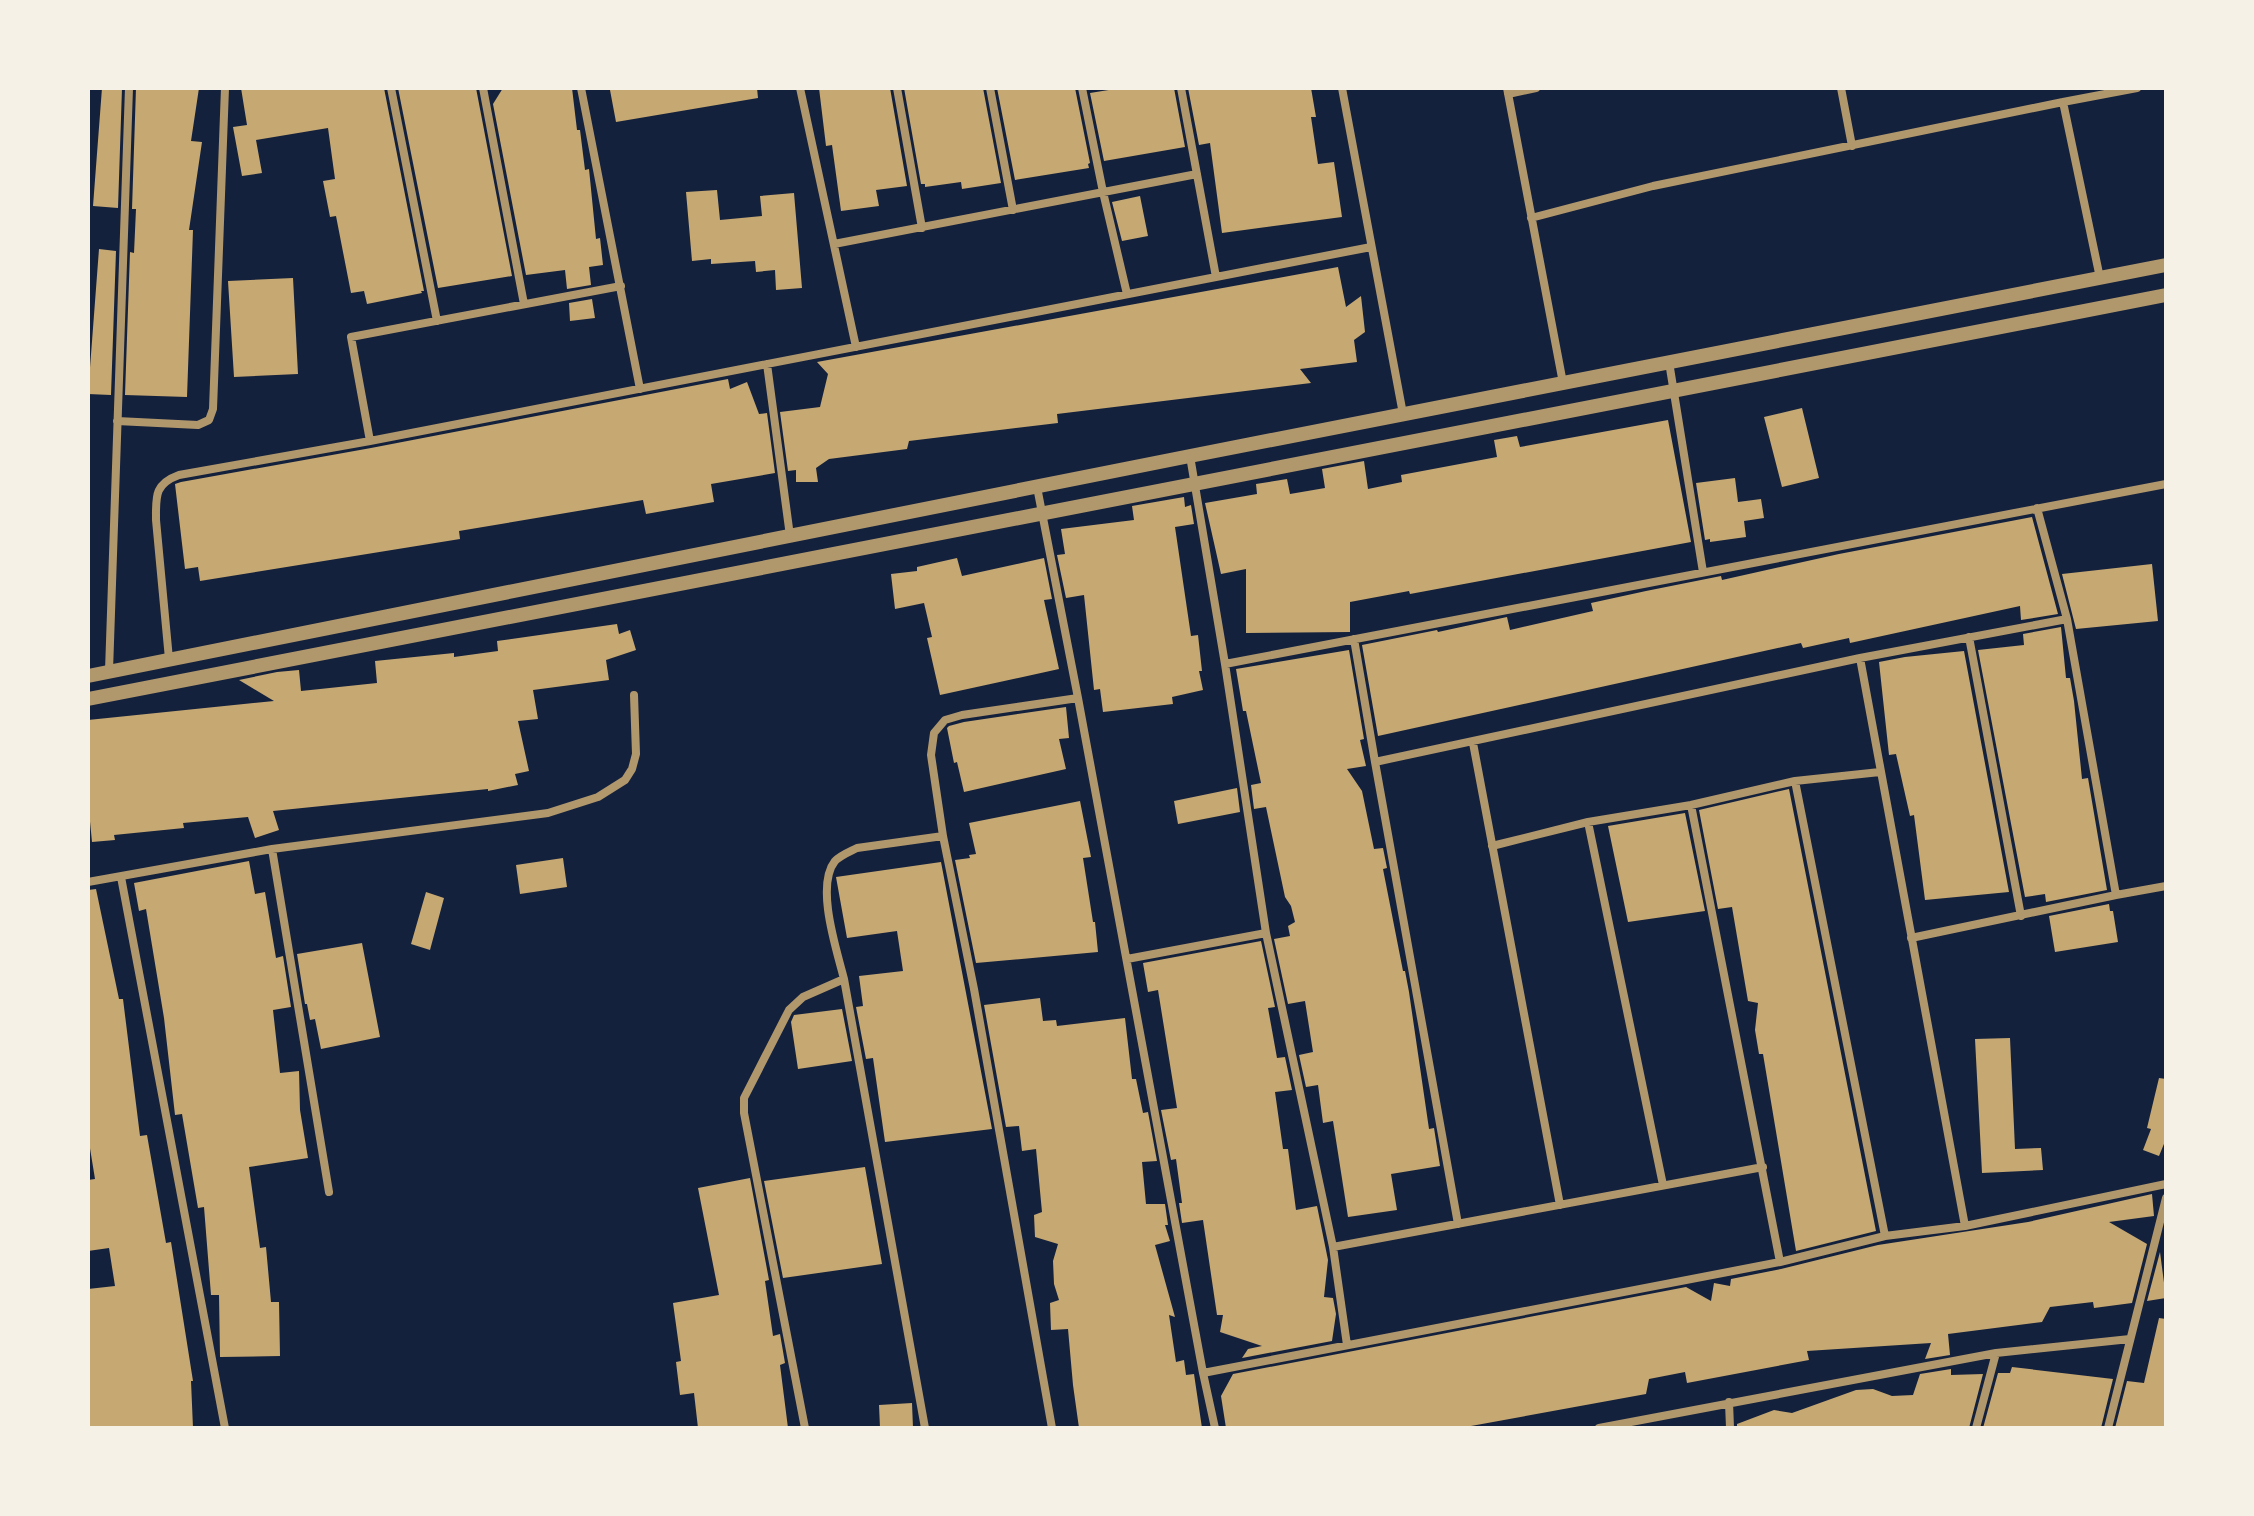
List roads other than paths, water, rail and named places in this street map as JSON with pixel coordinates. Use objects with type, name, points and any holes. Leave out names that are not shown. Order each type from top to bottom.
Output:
[{"type":"street","points":[[109,671],[129,88]]},
{"type":"street","points":[[117,421],[198,425],[209,420],[213,409],[225,88]]},
{"type":"street","points":[[391,88],[437,321]]},
{"type":"street","points":[[483,88],[524,304]]},
{"type":"street","points":[[581,88],[640,389]]},
{"type":"street","points":[[800,88],[856,347]]},
{"type":"street","points":[[897,88],[922,228]]},
{"type":"street","points":[[990,88],[1013,210]]},
{"type":"street","points":[[1082,88],[1127,294]]},
{"type":"street","points":[[1181,88],[1216,277]]},
{"type":"street","points":[[1342,88],[1403,414]]},
{"type":"street","points":[[1536,88],[1508,91],[1563,383]]},
{"type":"street","points":[[1841,88],[1852,146]]},
{"type":"street","points":[[1531,218],[1653,186],[2137,88]]},
{"type":"street","points":[[2063,102],[2100,278]]},
{"type":"street","points":[[834,244],[1197,174]]},
{"type":"street","points":[[169,659],[156,520],[158,490],[166,480],[179,475],[370,441],[1371,247]]},
{"type":"street","points":[[88,676],[2166,265]]},
{"type":"street","points":[[370,441],[351,337],[621,286]]},
{"type":"street","points":[[88,699],[2166,295]]},
{"type":"street","points":[[1669,362],[1703,572]]},
{"type":"street","points":[[767,364],[790,536]]},
{"type":"street","points":[[1190,456],[1266,933],[1333,1247],[1347,1345]]},
{"type":"street","points":[[1225,664],[2166,484]]},
{"type":"street","points":[[1037,487],[1215,1428]]},
{"type":"street","points":[[2037,508],[2067,619],[2116,895]]},
{"type":"street","points":[[1375,762],[1860,658],[2067,619]]},
{"type":"street","points":[[1969,637],[2021,916]]},
{"type":"street","points":[[1354,639],[1458,1224]]},
{"type":"street","points":[[1860,658],[1965,1226]]},
{"type":"street","points":[[88,882],[272,849],[548,813],[598,797],[625,780],[632,769],[636,754],[634,695]]},
{"type":"street","points":[[1052,1428],[974,989],[943,836],[931,755],[934,733],[945,720],[1078,698]]},
{"type":"street","points":[[1473,743],[1560,1205]]},
{"type":"street","points":[[1492,846],[1588,822],[1691,805],[1795,781],[1880,772]]},
{"type":"street","points":[[1795,781],[1885,1236]]},
{"type":"street","points":[[1691,805],[1780,1262]]},
{"type":"street","points":[[1588,822],[1663,1185]]},
{"type":"street","points":[[925,1428],[827,890],[835,861],[845,853],[857,848],[943,836]]},
{"type":"street","points":[[272,849],[329,1192]]},
{"type":"street","points":[[121,877],[225,1428]]},
{"type":"street","points":[[1911,938],[2166,886]]},
{"type":"street","points":[[1127,959],[1266,933]]},
{"type":"street","points":[[805,1428],[744,1113],[744,1098],[789,1010],[803,997],[844,979]]},
{"type":"street","points":[[1333,1247],[1763,1167]]},
{"type":"street","points":[[1203,1373],[1780,1262],[1885,1236],[1965,1226],[2166,1184]]},
{"type":"street","points":[[2108,1428],[2166,1198]]},
{"type":"street","points":[[1599,1428],[1996,1353],[2130,1339]]},
{"type":"street","points":[[1976,1428],[1996,1353]]},
{"type":"street","points":[[1729,1402],[1730,1428]]}]
